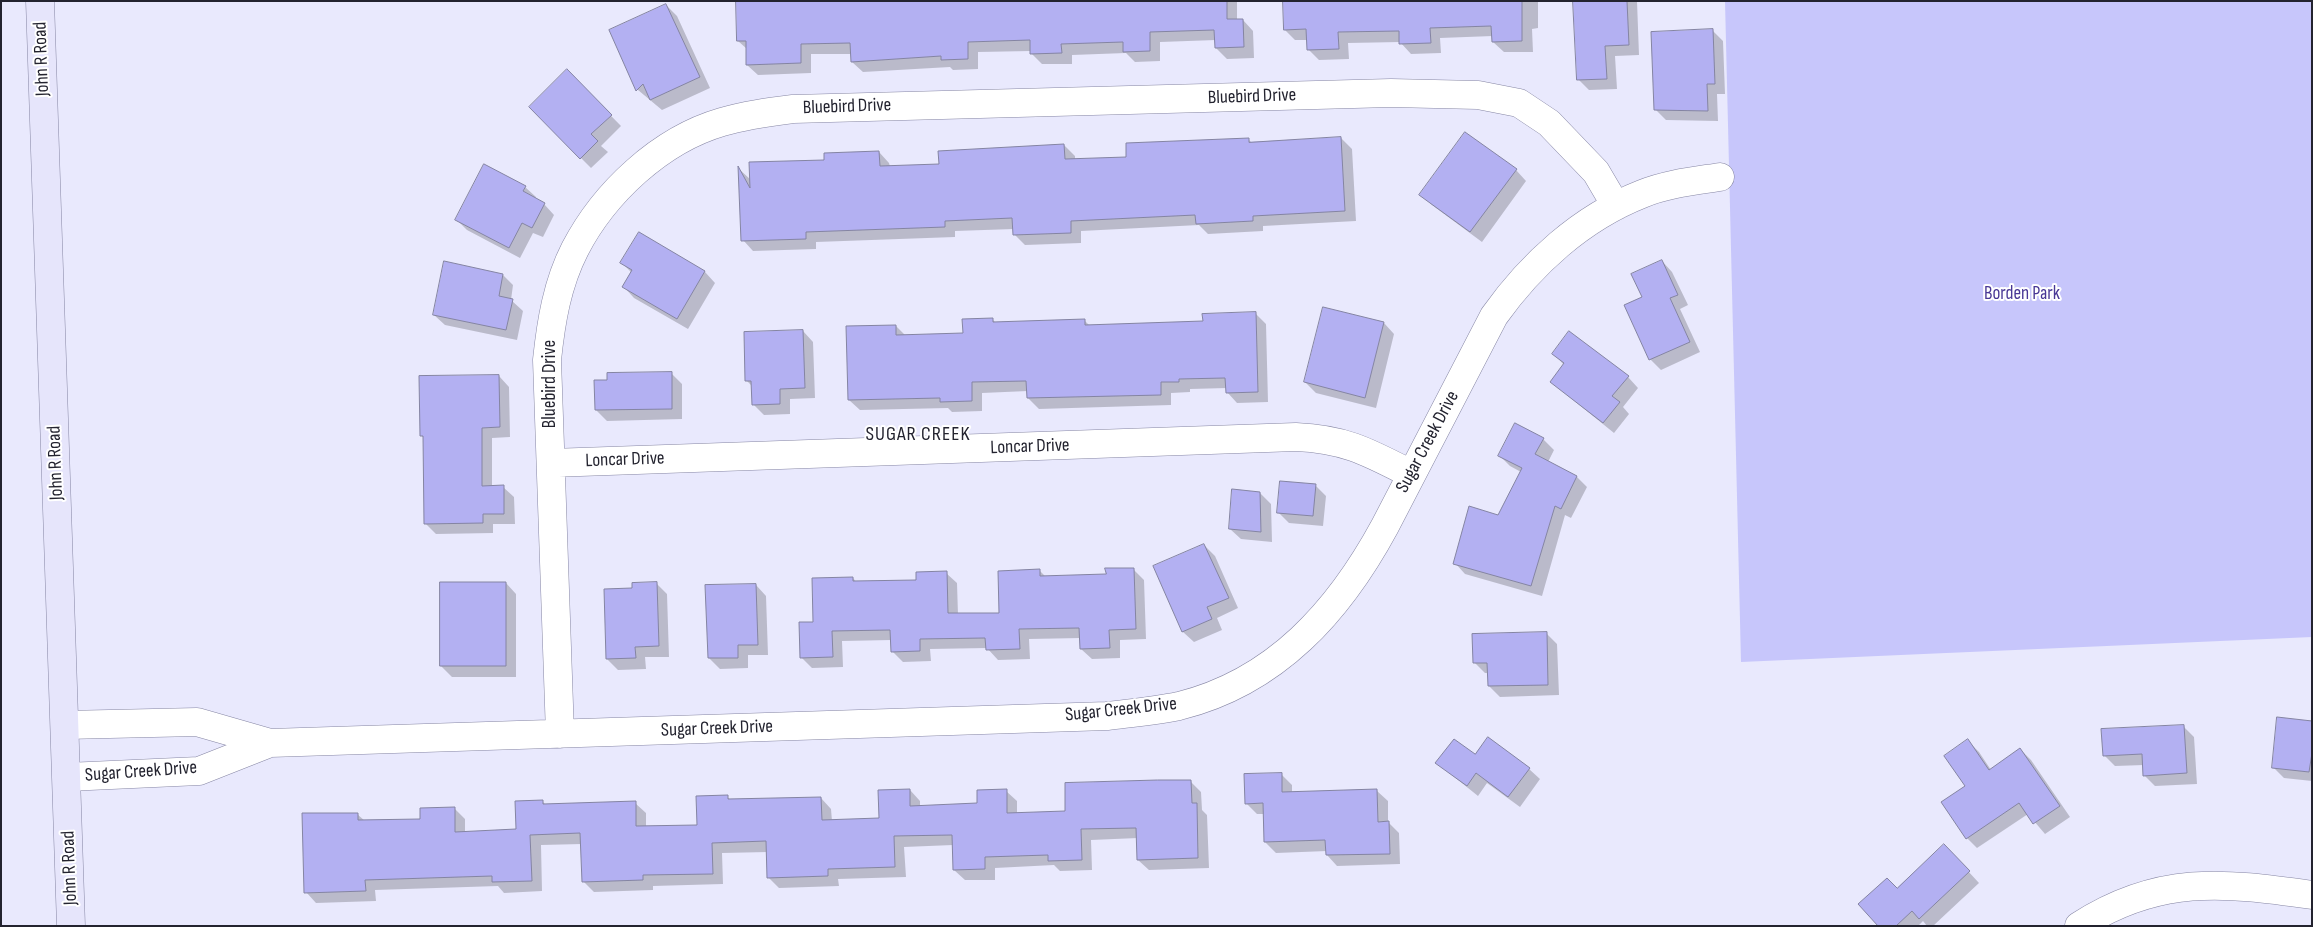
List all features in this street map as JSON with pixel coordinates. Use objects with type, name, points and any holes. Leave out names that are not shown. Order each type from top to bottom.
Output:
[{"type":"main road","name":"John R Road","points":[[40,1],[72,926]]},
{"type":"street","name":"Bluebird Drive","points":[[560,734],[547,360],[551,320],[561,283],[575,249],[594,219],[616,192],[657,154],[687,137],[720,122],[793,109],[1391,93],[1478,95],[1519,103],[1549,123],[1596,172],[1616,206]]},
{"type":"street","name":"Sugar Creek Drive","points":[[65,725],[197,722],[270,743],[1107,716],[1179,706],[1249,678],[1278,659],[1310,632],[1344,592],[1366,561],[1494,316],[1514,288],[1533,267],[1565,240],[1616,206],[1643,193],[1672,185],[1720,177]]},
{"type":"street","name":"Loncar Drive","points":[[551,463],[1296,437],[1321,438],[1347,444],[1411,474]]},
{"type":"street","name":"Sugar Creek Drive","points":[[67,777],[199,771],[270,743]]},
{"type":"street","points":[[2079,926],[2113,907],[2154,893],[2188,885],[2230,884],[2312,895]]},
{"type":"green space","name":"Borden Park","points":[[1725,1],[2312,1],[2312,637],[1741,662]]},
{"type":"building","points":[[736,1],[1227,1],[1227,19],[1243,19],[1244,47],[1215,48],[1214,30],[1150,32],[1150,51],[1123,52],[1123,42],[1061,44],[1062,53],[1030,54],[1030,40],[968,42],[968,59],[941,60],[941,56],[851,62],[850,43],[801,44],[801,63],[746,65],[746,41],[737,41]]},
{"type":"building","points":[[1283,1],[1522,1],[1522,41],[1492,42],[1491,26],[1430,28],[1431,43],[1399,44],[1399,31],[1338,32],[1339,49],[1307,50],[1306,29],[1284,30]]},
{"type":"building","points":[[1573,1],[1627,1],[1629,45],[1605,46],[1607,79],[1577,80]]},
{"type":"building","points":[[666,4],[700,77],[650,100],[643,84],[636,91],[609,30]]},
{"type":"building","points":[[1713,29],[1715,84],[1707,84],[1708,111],[1654,110],[1651,32]]},
{"type":"building","points":[[567,69],[612,115],[591,134],[598,141],[580,159],[529,107]]},
{"type":"building","points":[[1465,132],[1517,169],[1470,232],[1419,195]]},
{"type":"building","points":[[1341,137],[1345,211],[1253,216],[1253,221],[1196,224],[1195,215],[1071,221],[1071,233],[1013,235],[1012,218],[945,221],[945,227],[806,232],[806,239],[741,241],[738,166],[750,188],[749,162],[824,160],[824,153],[879,151],[880,166],[939,164],[938,151],[1064,144],[1065,159],[1126,157],[1126,143],[1249,138],[1249,142]]},
{"type":"building","points":[[484,164],[526,186],[523,191],[545,203],[532,228],[522,223],[509,248],[455,220]]},
{"type":"building","points":[[639,232],[705,271],[677,319],[622,287],[632,270],[620,263]]},
{"type":"building","points":[[1662,260],[1678,295],[1670,298],[1690,342],[1649,360],[1624,305],[1642,297],[1631,274]]},
{"type":"building","points":[[444,261],[503,274],[499,296],[513,299],[506,330],[433,315]]},
{"type":"building","points":[[1323,307],[1384,322],[1365,398],[1304,382]]},
{"type":"building","points":[[1256,312],[1258,392],[1226,393],[1225,378],[1179,379],[1179,382],[1161,382],[1161,395],[1027,398],[1026,381],[972,382],[972,401],[940,402],[940,398],[848,400],[846,326],[896,325],[896,335],[963,333],[962,319],[993,318],[993,322],[1085,319],[1085,325],[1203,321],[1202,314]]},
{"type":"building","points":[[803,330],[805,388],[780,389],[780,404],[752,405],[751,381],[745,381],[744,332]]},
{"type":"building","points":[[1569,331],[1629,376],[1612,396],[1620,402],[1603,423],[1550,382],[1564,363],[1552,354]]},
{"type":"building","points":[[672,372],[672,409],[595,410],[594,380],[607,380],[607,373]]},
{"type":"building","points":[[499,375],[500,427],[482,428],[482,486],[504,485],[504,514],[483,514],[483,523],[424,524],[423,436],[420,436],[419,376]]},
{"type":"building","points":[[1515,423],[1544,438],[1535,454],[1577,476],[1561,509],[1555,506],[1531,586],[1453,564],[1469,506],[1498,515],[1522,468],[1498,456]]},
{"type":"building","points":[[1280,481],[1316,484],[1313,516],[1277,513]]},
{"type":"building","points":[[1232,489],[1260,492],[1261,532],[1229,529]]},
{"type":"building","points":[[1204,544],[1229,598],[1207,607],[1212,619],[1182,632],[1153,566]]},
{"type":"building","points":[[1105,568],[1134,568],[1136,629],[1109,630],[1110,648],[1080,649],[1079,628],[1019,629],[1020,649],[986,650],[985,638],[920,639],[920,651],[891,652],[890,630],[832,631],[833,657],[800,658],[799,622],[813,622],[812,578],[853,577],[853,581],[916,580],[916,572],[947,571],[948,613],[999,613],[998,571],[1040,569],[1040,576],[1106,574]]},
{"type":"building","points":[[440,582],[506,582],[506,666],[440,666]]},
{"type":"building","points":[[657,582],[659,646],[635,647],[636,658],[606,659],[604,589],[632,588],[632,583]]},
{"type":"building","points":[[756,584],[758,645],[738,645],[738,658],[708,658],[705,585]]},
{"type":"building","points":[[1547,632],[1548,685],[1488,686],[1487,663],[1473,663],[1472,634]]},
{"type":"building","points":[[2277,717],[2312,721],[2312,753],[2309,772],[2272,768]]},
{"type":"building","points":[[2184,725],[2187,773],[2143,776],[2142,754],[2103,756],[2101,729]]},
{"type":"building","points":[[1488,737],[1530,768],[1508,797],[1476,773],[1467,786],[1435,763],[1454,739],[1475,754]]},
{"type":"building","points":[[1968,739],[1989,770],[2020,748],[2060,806],[2033,824],[2019,803],[1966,839],[1941,802],[1965,786],[1944,756]]},
{"type":"building","points":[[1282,773],[1282,792],[1377,789],[1378,822],[1389,821],[1390,854],[1326,855],[1325,840],[1264,842],[1263,803],[1245,804],[1244,774]]},
{"type":"building","points":[[1191,780],[1192,803],[1197,803],[1198,858],[1137,860],[1136,828],[1081,829],[1082,860],[1048,861],[1048,855],[985,857],[985,869],[953,870],[952,835],[894,836],[895,867],[828,869],[828,876],[767,878],[766,841],[712,843],[713,874],[643,875],[643,880],[582,882],[580,833],[530,835],[532,881],[492,882],[492,876],[365,880],[366,891],[304,893],[302,813],[358,813],[358,820],[420,819],[420,808],[455,807],[455,832],[516,829],[515,801],[543,800],[543,804],[636,801],[636,826],[697,825],[696,796],[728,795],[728,799],[821,797],[822,820],[879,818],[878,790],[910,789],[910,806],[977,803],[977,790],[1007,789],[1007,813],[1065,811],[1065,783]]},
{"type":"building","points":[[1944,844],[1970,871],[1919,919],[1912,911],[1896,926],[1878,926],[1858,904],[1887,878],[1897,888]]},
{"type":"district","name":"SUGAR CREEK","points":[[918,435]]}]
